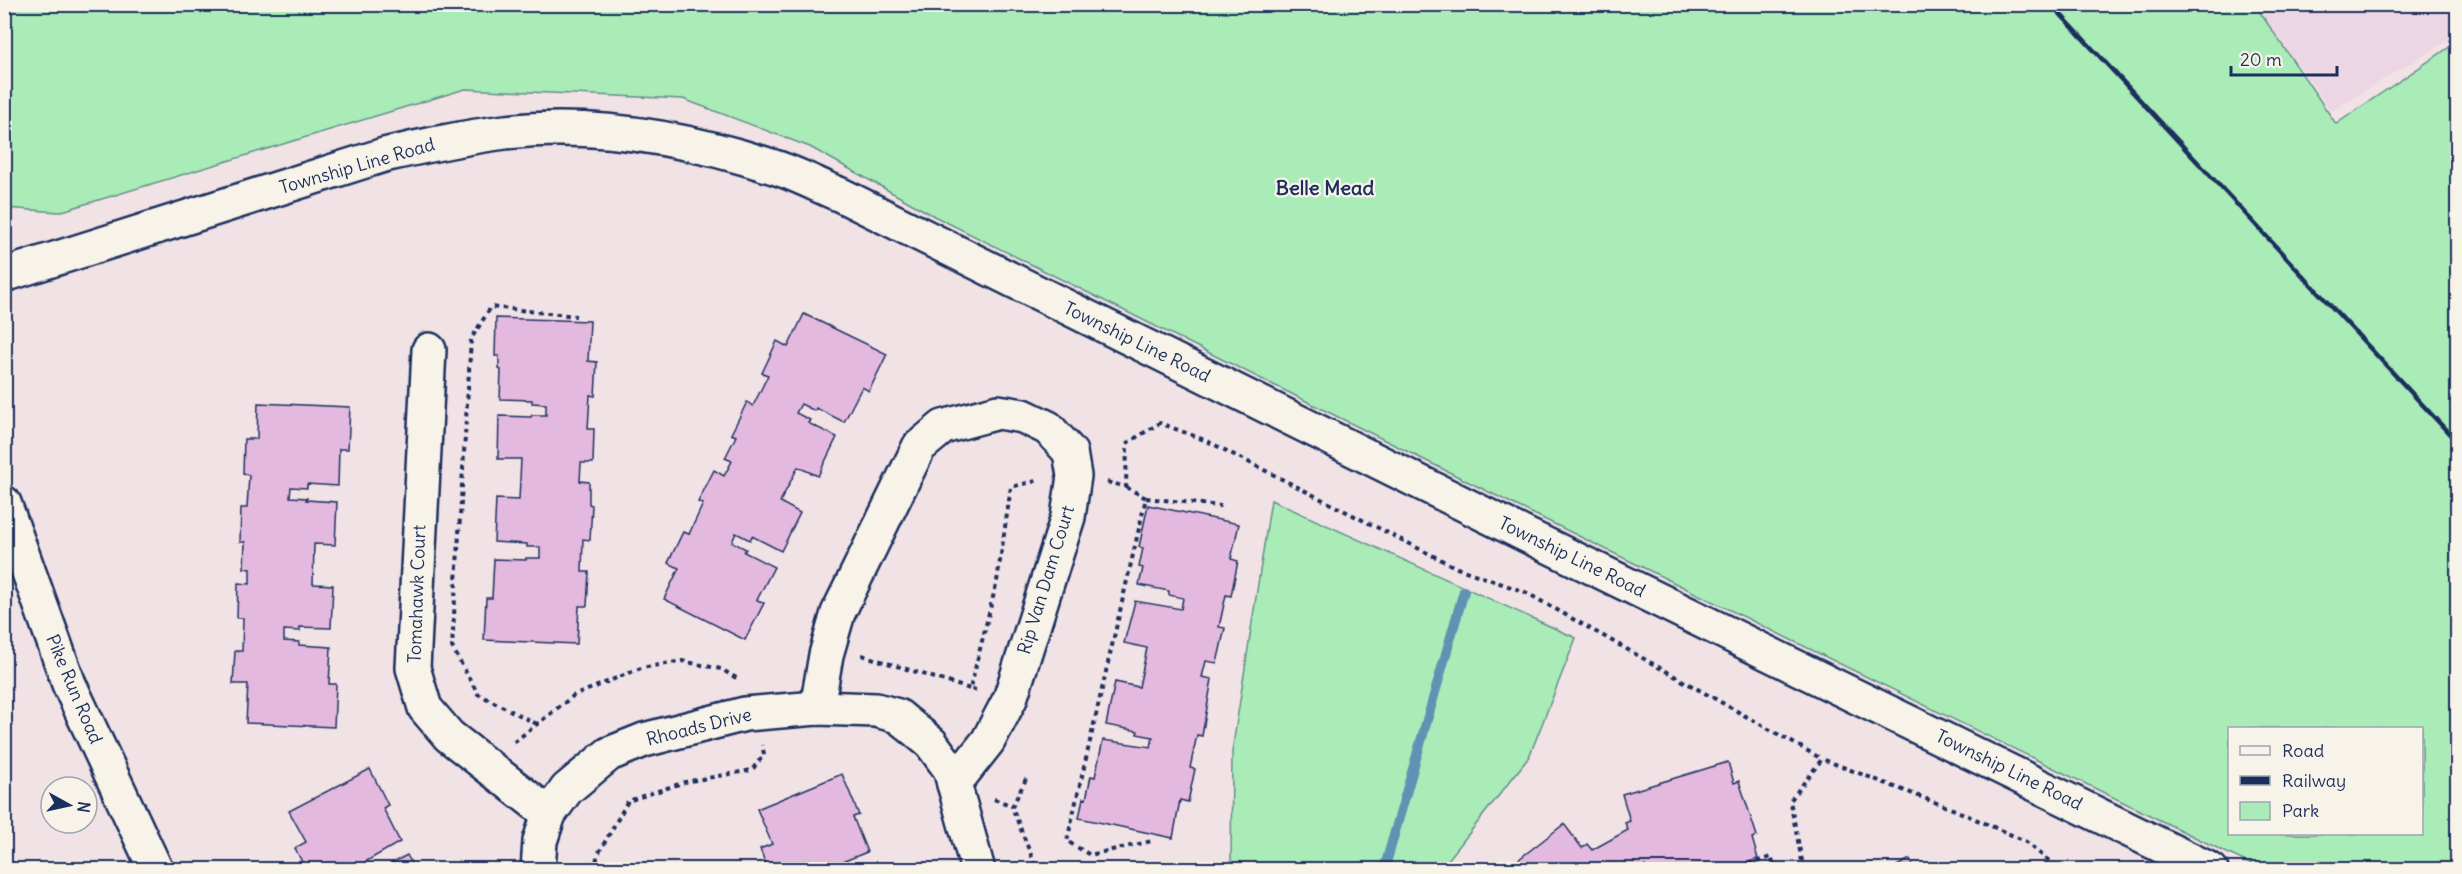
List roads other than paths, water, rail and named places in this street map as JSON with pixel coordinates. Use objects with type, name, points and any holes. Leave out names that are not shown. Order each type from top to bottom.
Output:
[{"type":"street","name":"Township Line Road","points":[[4,275],[384,156],[443,141],[507,132],[574,130],[645,136],[704,147],[776,167],[841,195],[1526,535],[2211,870]]},
{"type":"street","name":"Tomahawk Court","points":[[429,350],[412,668],[425,708],[449,736],[549,814]]},
{"type":"street","name":"Rip Van Dam Court","points":[[817,708],[829,644],[838,613],[919,447],[943,427],[998,412],[1023,416],[1048,428],[1070,452],[1074,476],[1068,517],[1010,699],[988,741],[954,784]]},
{"type":"street","name":"Pike Run Road","points":[[4,503],[69,684],[156,870]]},
{"type":"street","name":"Rhoads Drive","points":[[538,870],[540,841],[549,814],[567,789],[609,754],[644,740],[745,714],[817,708],[876,710],[898,716],[931,743],[950,769],[978,870]]},
{"type":"waterway","points":[[1384,870],[1464,591]]},
{"type":"railway","points":[[2051,4],[2458,443]]},
{"type":"district","name":"Belle Mead","points":[[1325,188]]}]
